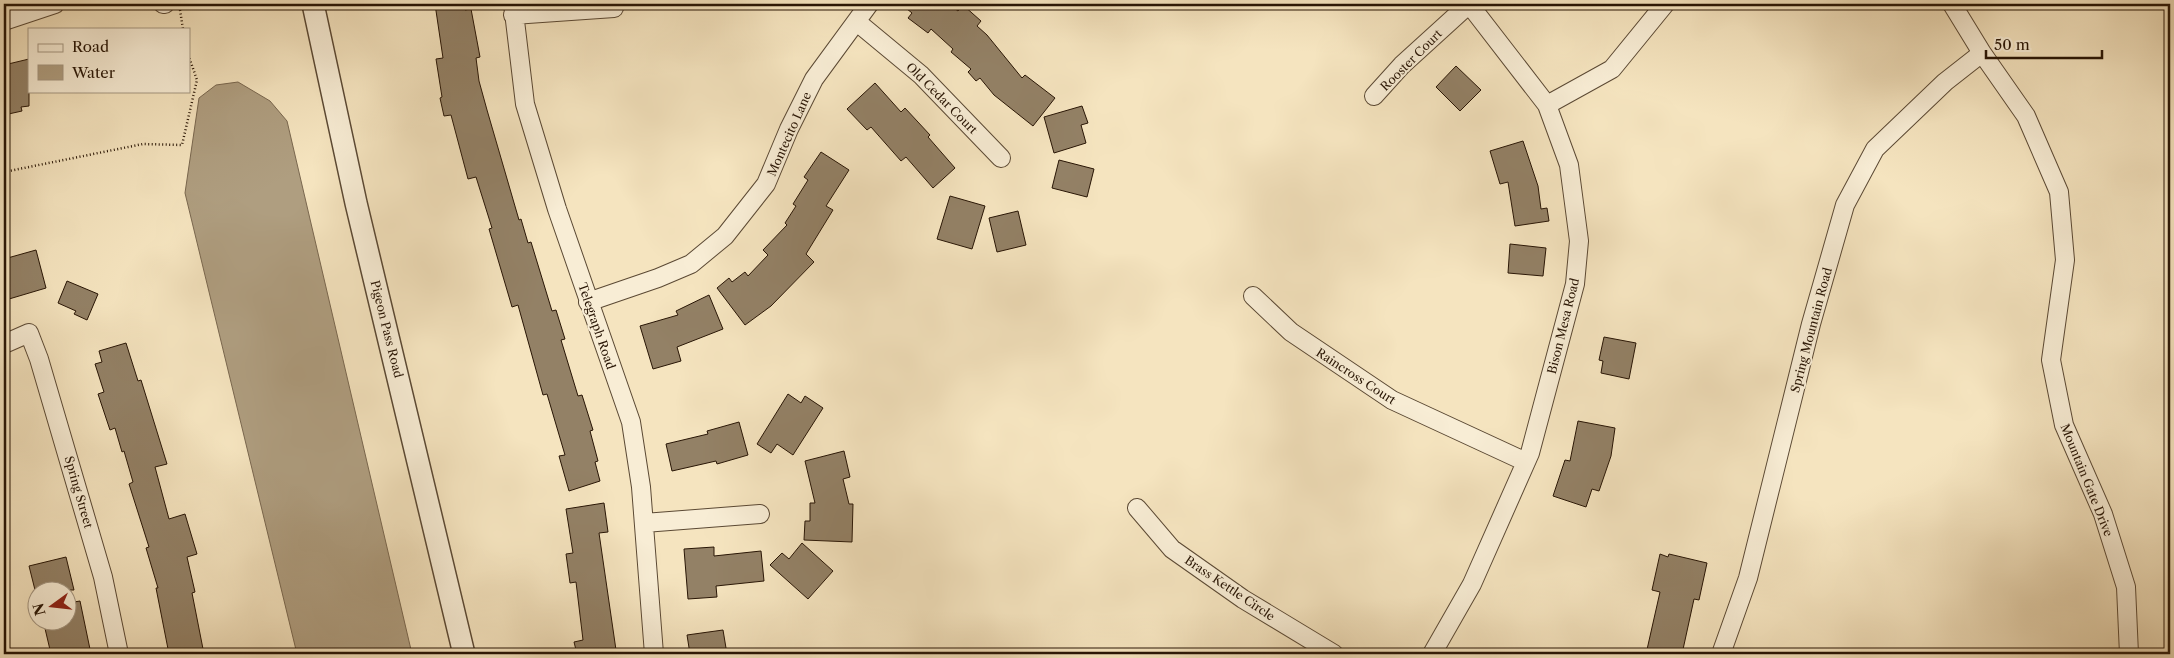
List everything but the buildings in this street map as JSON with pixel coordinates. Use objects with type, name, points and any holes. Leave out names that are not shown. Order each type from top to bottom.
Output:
[{"type":"street","points":[[4,21],[54,4]]},
{"type":"street","name":"Pigeon Pass Road","points":[[313,4],[356,204],[464,654]]},
{"type":"street","name":"Montecito Lane","points":[[588,302],[658,278],[691,264],[726,236],[766,184],[814,79],[869,4]]},
{"type":"street","name":"Bison Mesa Road","points":[[1432,654],[1472,584],[1530,453],[1574,284],[1579,241],[1569,165],[1547,105],[1469,4]]},
{"type":"street","name":"Rooster Court","points":[[1374,96],[1402,65],[1469,4]]},
{"type":"street","points":[[1547,105],[1612,69],[1665,4]]},
{"type":"street","name":"Mountain Gate Drive","points":[[1952,4],[1982,53],[2026,116],[2059,192],[2065,260],[2051,360],[2064,425],[2103,514],[2126,587],[2129,654]]},
{"type":"street","points":[[513,9],[614,8]]},
{"type":"street","name":"Telegraph Road","points":[[513,9],[525,104],[588,302],[631,422],[642,487],[654,654]]},
{"type":"street","name":"Old Cedar Court","points":[[857,22],[921,75],[1001,158]]},
{"type":"street","name":"Spring Mountain Road","points":[[1721,654],[1748,578],[1811,324],[1845,205],[1875,149],[1944,82],[1982,53]]},
{"type":"street","name":"Raincross Court","points":[[1253,296],[1291,332],[1392,400],[1526,462]]},
{"type":"street","name":"Spring Street","points":[[4,344],[29,333],[39,359],[103,577],[119,654]]},
{"type":"street","name":"Brass Kettle Circle","points":[[1137,508],[1172,549],[1243,600],[1334,654]]},
{"type":"street","points":[[644,523],[760,514]]},
{"type":"path","points":[[179,4],[183,28]]},
{"type":"path","points":[[4,172],[143,144],[182,145],[197,80],[190,60]]},
{"type":"water","points":[[238,82],[270,101],[287,121],[412,654],[297,654],[185,193],[199,98],[216,85]]}]
